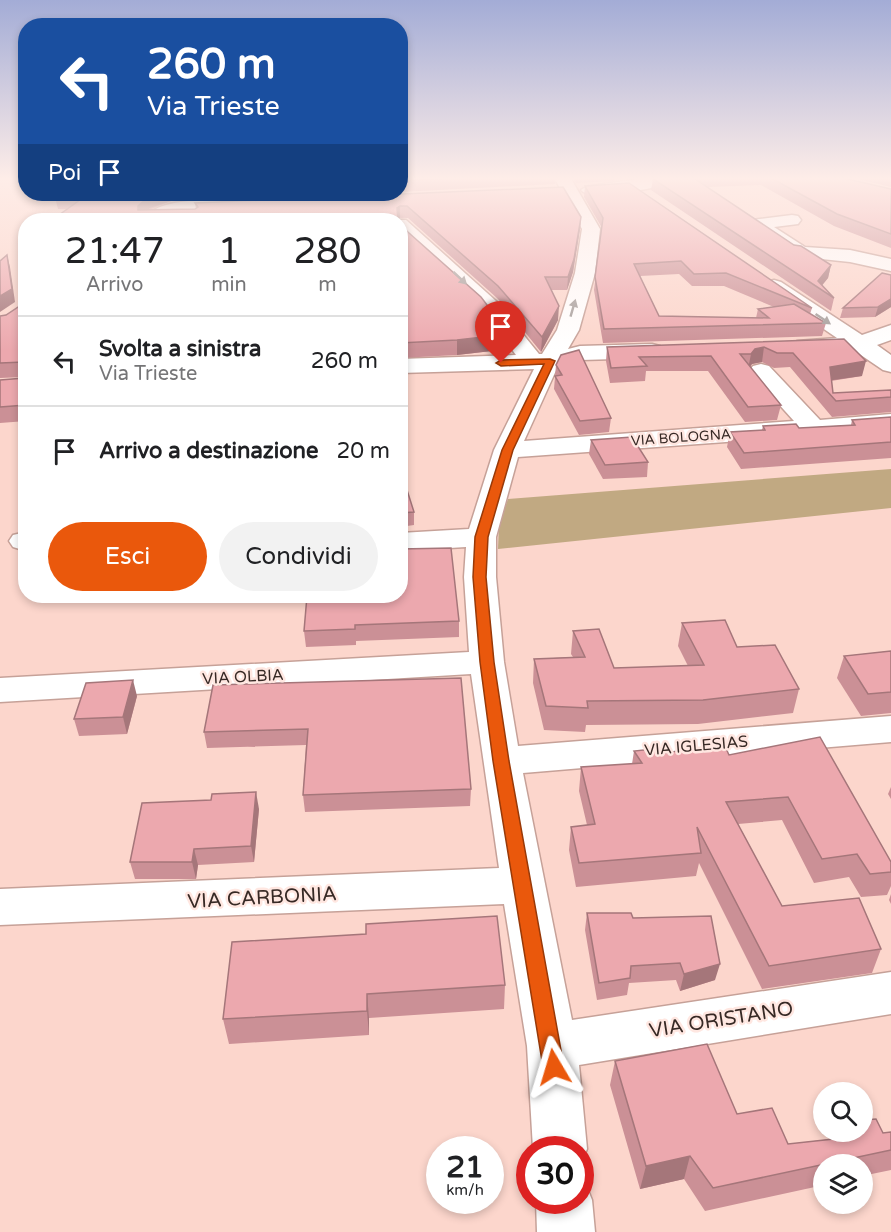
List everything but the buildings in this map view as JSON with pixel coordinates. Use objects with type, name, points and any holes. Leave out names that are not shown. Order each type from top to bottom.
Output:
[{"type":"street","points":[[411,234],[489,305],[542,362]]},
{"type":"street","points":[[559,1136],[552,1046],[501,761],[487,662],[480,577],[482,537],[507,450],[542,362],[568,330],[585,273],[591,234]]},
{"type":"street","points":[[773,234],[800,252],[850,256],[891,265]]},
{"type":"street","points":[[758,275],[891,365]]},
{"type":"street","points":[[779,347],[860,344],[891,332]]},
{"type":"street","points":[[408,366],[542,362],[580,353],[674,350]]},
{"type":"street","points":[[761,372],[813,427]]},
{"type":"street","name":"VIA BOLOGNA","points":[[507,450],[891,422]]},
{"type":"street","points":[[408,542],[482,537]]},
{"type":"street","name":"VIA OLBIA","points":[[0,690],[487,662]]},
{"type":"street","name":"VIA IGLESIAS","points":[[501,761],[891,729]]},
{"type":"street","name":"VIA CARBONIA","points":[[0,907],[523,885]]},
{"type":"street","name":"VIA ORISTANO","points":[[552,1046],[891,993]]},
{"type":"street","points":[[565,1214],[566,1232]]},
{"type":"shaded area","points":[[891,469],[891,508],[498,549],[499,523],[508,499]]},
{"type":"route","points":[[501,363],[550,361],[507,450],[482,537],[480,577],[487,662],[501,761],[554,1067]]}]
